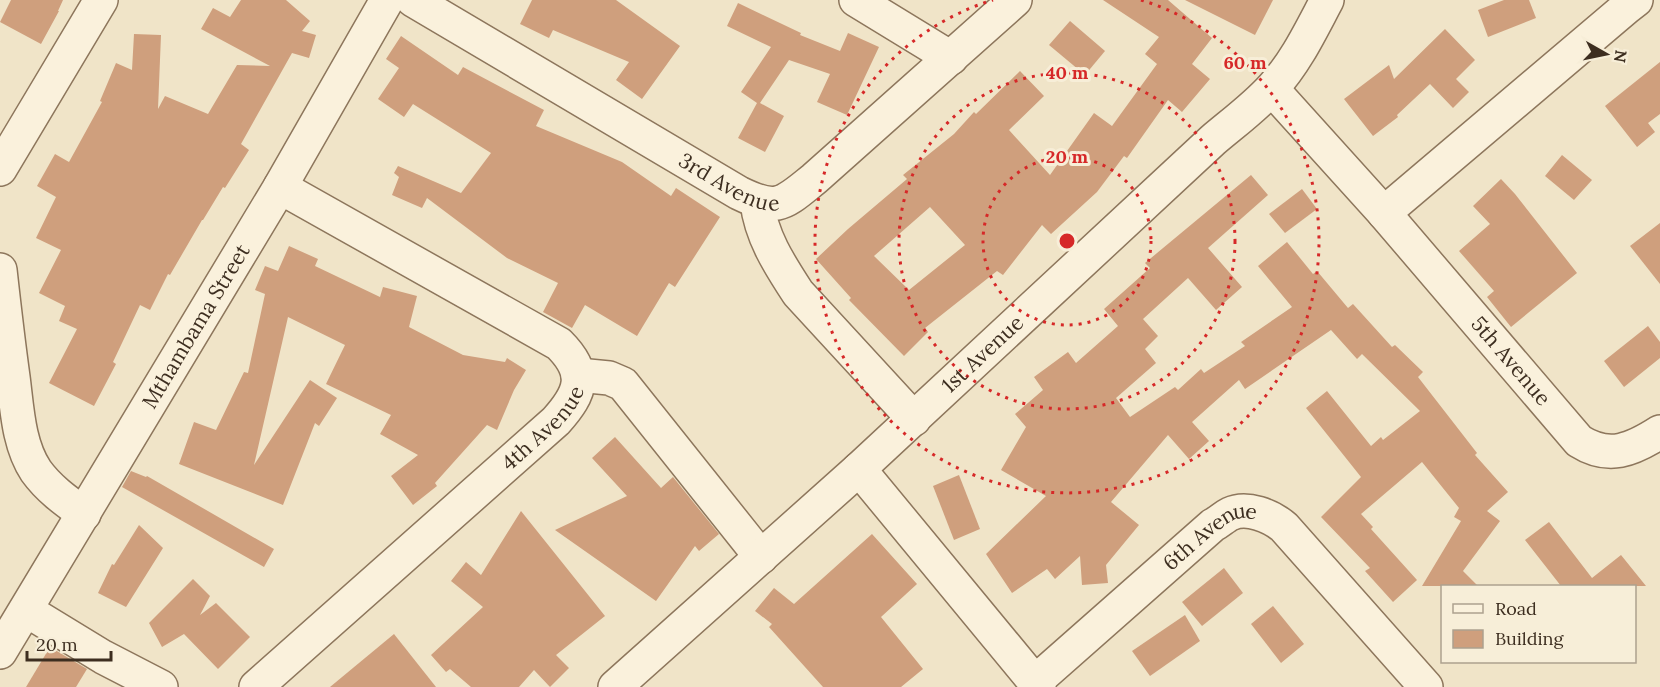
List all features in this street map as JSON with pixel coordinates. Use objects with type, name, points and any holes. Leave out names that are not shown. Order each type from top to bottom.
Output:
[{"type":"street","points":[[0,170],[101,0]]},
{"type":"street","name":"Mthambama Street","points":[[0,652],[280,187],[387,0]]},
{"type":"street","name":"3rd Avenue","points":[[413,0],[757,202],[775,204],[794,196],[1015,0]]},
{"type":"street","points":[[856,0],[951,58]]},
{"type":"street","name":"1st Avenue","points":[[615,687],[859,469],[1272,88],[1288,69],[1327,0]]},
{"type":"street","points":[[1384,213],[1636,0]]},
{"type":"street","name":"5th Avenue","points":[[1272,88],[1384,213],[1579,441],[1590,448],[1622,451],[1640,445],[1660,432]]},
{"type":"street","name":"4th Avenue","points":[[256,687],[556,421],[571,405],[578,386],[578,375],[574,362],[559,345],[280,187]]},
{"type":"street","points":[[757,202],[759,218],[768,244],[798,293],[914,418]]},
{"type":"street","points":[[0,270],[16,400],[27,455],[36,471],[59,496],[84,514]]},
{"type":"street","points":[[578,375],[609,378],[623,384],[761,557]]},
{"type":"street","name":"6th Avenue","points":[[859,469],[1037,685],[1214,525],[1232,513],[1246,512],[1260,514],[1277,521],[1284,527],[1426,687]]},
{"type":"street","points":[[27,610],[103,657],[161,687]]},
{"type":"building","points":[[11,0],[63,0],[41,44],[0,22]]},
{"type":"building","points":[[241,0],[286,0],[310,21],[302,31],[316,35],[309,58],[292,53],[241,144],[249,150],[202,220],[170,275],[168,274],[150,310],[140,305],[113,362],[116,364],[94,406],[49,383],[77,329],[59,321],[65,306],[39,293],[61,250],[36,238],[56,197],[37,186],[55,154],[69,162],[102,102],[100,101],[116,63],[132,70],[134,34],[161,35],[158,109],[165,96],[208,114],[237,65],[270,66],[201,29],[213,8],[230,17]]},
{"type":"building","points":[[532,0],[616,0],[680,46],[642,99],[616,80],[629,62],[553,30],[549,38],[520,24]]},
{"type":"building","points":[[1103,0],[1168,0],[1212,38],[1192,64],[1210,79],[1182,112],[1168,100],[1127,158],[1124,156],[1097,192],[1051,234],[1042,225],[1003,275],[997,271],[925,328],[928,332],[904,356],[849,300],[851,298],[816,259],[907,179],[903,175],[954,134],[974,112],[976,114],[1020,71],[1044,96],[1009,130],[1050,175],[1094,113],[1112,126],[1157,64],[1145,54],[1159,37]],"holes":[[[930,207],[965,245],[909,290],[874,256]]]},
{"type":"building","points":[[1185,0],[1273,0],[1255,35]]},
{"type":"building","points":[[1504,0],[1529,0],[1536,18],[1488,37],[1478,10]]},
{"type":"building","points":[[738,3],[801,33],[800,35],[840,51],[848,33],[879,47],[847,115],[817,102],[830,74],[789,60],[760,103],[784,116],[765,152],[738,138],[757,103],[741,92],[771,47],[727,26]]},
{"type":"building","points":[[1070,21],[1105,51],[1085,75],[1049,45]]},
{"type":"building","points":[[1445,29],[1475,60],[1456,79],[1469,92],[1453,108],[1430,84],[1397,115],[1398,117],[1373,136],[1344,99],[1389,65],[1394,79]]},
{"type":"building","points":[[401,36],[458,75],[463,67],[544,110],[536,126],[622,162],[671,196],[676,188],[720,217],[675,287],[669,283],[637,336],[585,305],[572,328],[543,312],[558,283],[507,258],[427,198],[422,208],[392,195],[399,177],[394,173],[398,166],[461,193],[491,153],[413,104],[404,117],[378,99],[399,68],[386,59]]},
{"type":"building","points":[[1660,62],[1660,114],[1648,123],[1655,132],[1637,147],[1605,106]]},
{"type":"building","points":[[1562,155],[1592,180],[1574,200],[1545,176]]},
{"type":"building","points":[[1251,175],[1268,195],[1208,248],[1242,287],[1216,310],[1188,278],[1143,319],[1158,336],[1145,349],[1156,363],[1116,398],[1130,417],[1175,387],[1178,390],[1201,369],[1204,373],[1245,346],[1241,342],[1292,307],[1258,266],[1287,242],[1313,274],[1317,271],[1348,308],[1353,304],[1392,347],[1395,345],[1423,372],[1418,377],[1477,453],[1475,455],[1508,492],[1487,511],[1500,521],[1463,571],[1477,585],[1422,586],[1461,521],[1454,517],[1459,508],[1422,462],[1361,514],[1373,527],[1371,529],[1417,580],[1393,602],[1365,571],[1370,568],[1321,517],[1361,477],[1306,408],[1327,391],[1371,446],[1381,437],[1383,440],[1420,411],[1362,354],[1357,359],[1331,330],[1245,389],[1239,380],[1192,422],[1209,441],[1189,459],[1168,435],[1111,502],[1139,525],[1106,565],[1108,583],[1082,585],[1080,556],[1055,579],[1047,569],[1012,593],[986,554],[1046,496],[1001,470],[1026,427],[1015,414],[1043,390],[1034,377],[1068,352],[1076,363],[1118,326],[1104,309],[1150,268],[1145,263]]},
{"type":"building","points":[[1501,179],[1577,273],[1511,327],[1487,297],[1494,291],[1459,251],[1490,224],[1473,206]]},
{"type":"building","points":[[1302,189],[1317,209],[1285,233],[1269,214]]},
{"type":"building","points":[[1660,223],[1660,284],[1630,246]]},
{"type":"building","points":[[289,246],[318,259],[315,266],[380,297],[383,287],[417,296],[409,327],[463,355],[505,362],[507,358],[526,370],[514,390],[497,430],[487,425],[435,483],[437,486],[413,505],[391,476],[418,455],[380,434],[391,415],[326,384],[345,345],[288,317],[254,465],[310,380],[337,398],[319,426],[315,423],[283,505],[179,464],[194,422],[216,430],[244,372],[248,373],[265,294],[255,290],[265,266],[278,271]]},
{"type":"building","points":[[1648,326],[1660,342],[1660,358],[1624,387],[1604,361]]},
{"type":"building","points":[[615,437],[661,488],[673,477],[719,534],[699,551],[695,546],[656,601],[555,530],[627,496],[592,458]]},
{"type":"building","points":[[131,471],[147,476],[274,549],[264,567],[122,487]]},
{"type":"building","points":[[959,475],[980,529],[954,540],[933,486]]},
{"type":"building","points":[[521,511],[605,616],[556,655],[569,668],[550,687],[534,670],[519,687],[471,687],[450,669],[446,672],[431,655],[483,607],[451,581],[466,562],[481,575]]},
{"type":"building","points":[[1549,522],[1592,578],[1621,555],[1646,586],[1560,585],[1525,540]]},
{"type":"building","points":[[139,525],[163,548],[126,607],[98,593],[112,564],[114,565]]},
{"type":"building","points":[[872,534],[917,584],[881,617],[923,669],[901,687],[823,687],[769,627],[772,624],[755,611],[774,588],[794,604]]},
{"type":"building","points":[[1224,568],[1243,593],[1202,626],[1182,602]]},
{"type":"building","points":[[193,579],[210,596],[200,615],[216,603],[250,637],[218,669],[184,634],[162,647],[149,623]]},
{"type":"building","points":[[1273,606],[1304,644],[1281,663],[1251,624]]},
{"type":"building","points":[[1185,615],[1200,641],[1150,676],[1132,651]]},
{"type":"building","points":[[394,634],[436,687],[330,687]]},
{"type":"building","points":[[50,647],[87,669],[76,687],[26,687]]}]
